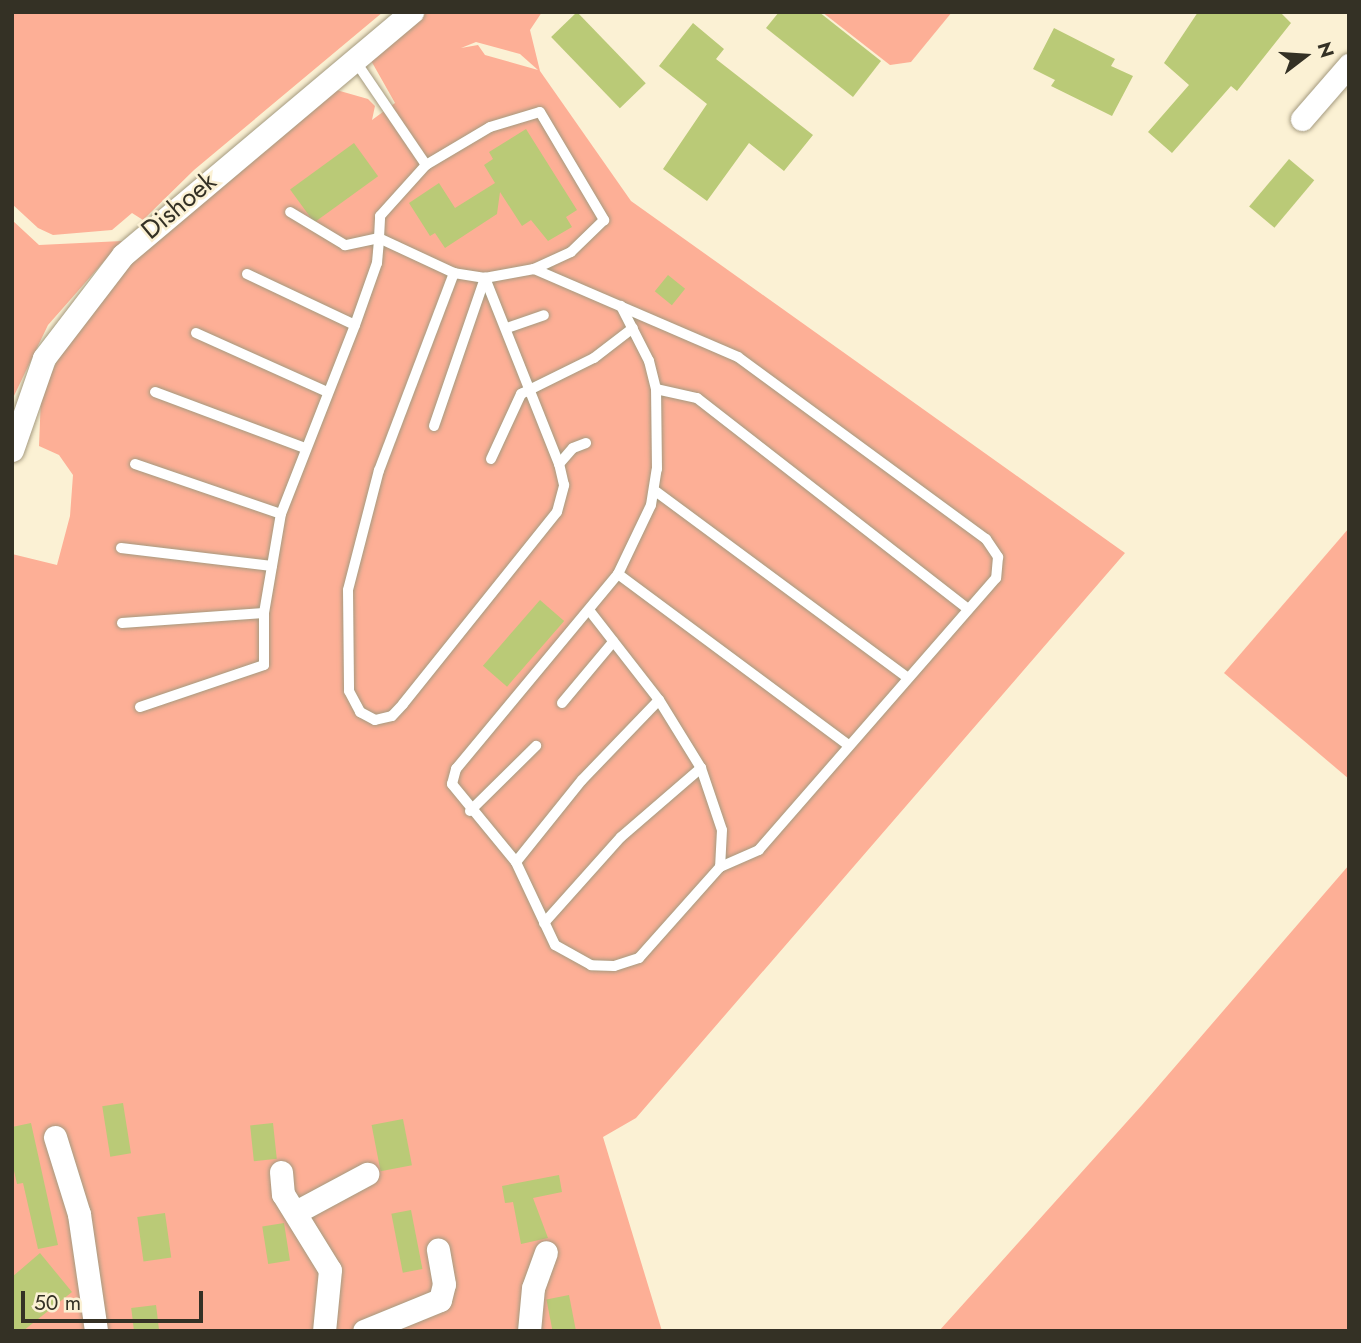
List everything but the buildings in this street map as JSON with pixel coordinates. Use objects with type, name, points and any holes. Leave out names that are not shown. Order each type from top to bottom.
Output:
[{"type":"street","name":"Dishoek","points":[[12,450],[44,358],[123,255],[412,12]]},
{"type":"street","points":[[1302,119],[1349,65]]},
{"type":"street","points":[[55,1137],[79,1214],[96,1331]]},
{"type":"street","points":[[281,1172],[283,1194],[330,1270],[324,1331]]},
{"type":"street","points":[[296,1212],[367,1174]]},
{"type":"street","points":[[364,1331],[440,1300],[444,1284],[438,1250]]},
{"type":"street","points":[[530,1331],[534,1289],[546,1252]]},
{"type":"lane","points":[[354,59],[426,164]]},
{"type":"lane","points":[[140,707],[264,665],[264,612],[281,514],[377,263],[379,238],[380,216],[426,164],[490,127],[540,112],[604,220],[571,252],[534,269],[485,278],[454,273],[379,238],[345,245],[290,212]]},
{"type":"lane","points":[[534,269],[621,306],[738,357],[986,539],[998,557],[996,578],[759,850],[719,867],[639,958],[614,966],[572,957],[555,945],[516,862],[470,811],[452,784],[456,769],[618,574],[653,490],[656,389],[633,328],[621,306]]},
{"type":"lane","points":[[454,273],[379,470],[348,590],[349,691],[360,712],[375,720],[392,716],[403,704],[542,536],[558,512],[564,485],[559,464],[531,387],[485,278]]},
{"type":"lane","points":[[247,274],[355,325]]},
{"type":"lane","points":[[434,426],[485,278]]},
{"type":"lane","points":[[507,328],[544,315]]},
{"type":"lane","points":[[491,459],[521,394],[594,358],[633,328]]},
{"type":"lane","points":[[196,333],[327,392]]},
{"type":"lane","points":[[656,389],[697,398],[968,609]]},
{"type":"lane","points":[[155,392],[305,448]]},
{"type":"lane","points":[[559,464],[573,448],[586,443]]},
{"type":"lane","points":[[135,464],[281,514]]},
{"type":"lane","points":[[653,490],[908,678]]},
{"type":"lane","points":[[121,548],[272,566]]},
{"type":"lane","points":[[618,574],[848,745]]},
{"type":"lane","points":[[589,610],[659,700],[701,768],[722,830],[719,867]]},
{"type":"lane","points":[[122,623],[264,612]]},
{"type":"lane","points":[[562,703],[613,642]]},
{"type":"lane","points":[[516,862],[582,780],[659,700]]},
{"type":"lane","points":[[470,811],[536,746]]},
{"type":"lane","points":[[544,923],[621,837],[701,768]]},
{"type":"shaded area","points":[[12,12],[383,12],[194,170],[143,220],[132,213],[112,230],[53,235],[38,228],[12,204]]},
{"type":"shaded area","points":[[424,12],[542,12],[530,30],[540,71],[631,201],[1125,553],[636,1118],[603,1137],[662,1331],[12,1331],[12,554],[57,565],[70,516],[73,475],[59,455],[39,446],[41,396],[66,341],[127,266],[333,89],[368,99],[375,106],[372,120],[395,103],[369,57]],"holes":[[[476,42],[520,54],[538,70],[485,55],[478,45],[461,48]]]},
{"type":"shaded area","points":[[822,12],[952,12],[911,62],[890,65]]},
{"type":"shaded area","points":[[12,220],[39,245],[122,241],[48,325],[12,400]]},
{"type":"shaded area","points":[[1349,528],[1349,779],[1224,673]]},
{"type":"shaded area","points":[[1349,865],[1349,1331],[939,1331],[1142,1105]]}]
